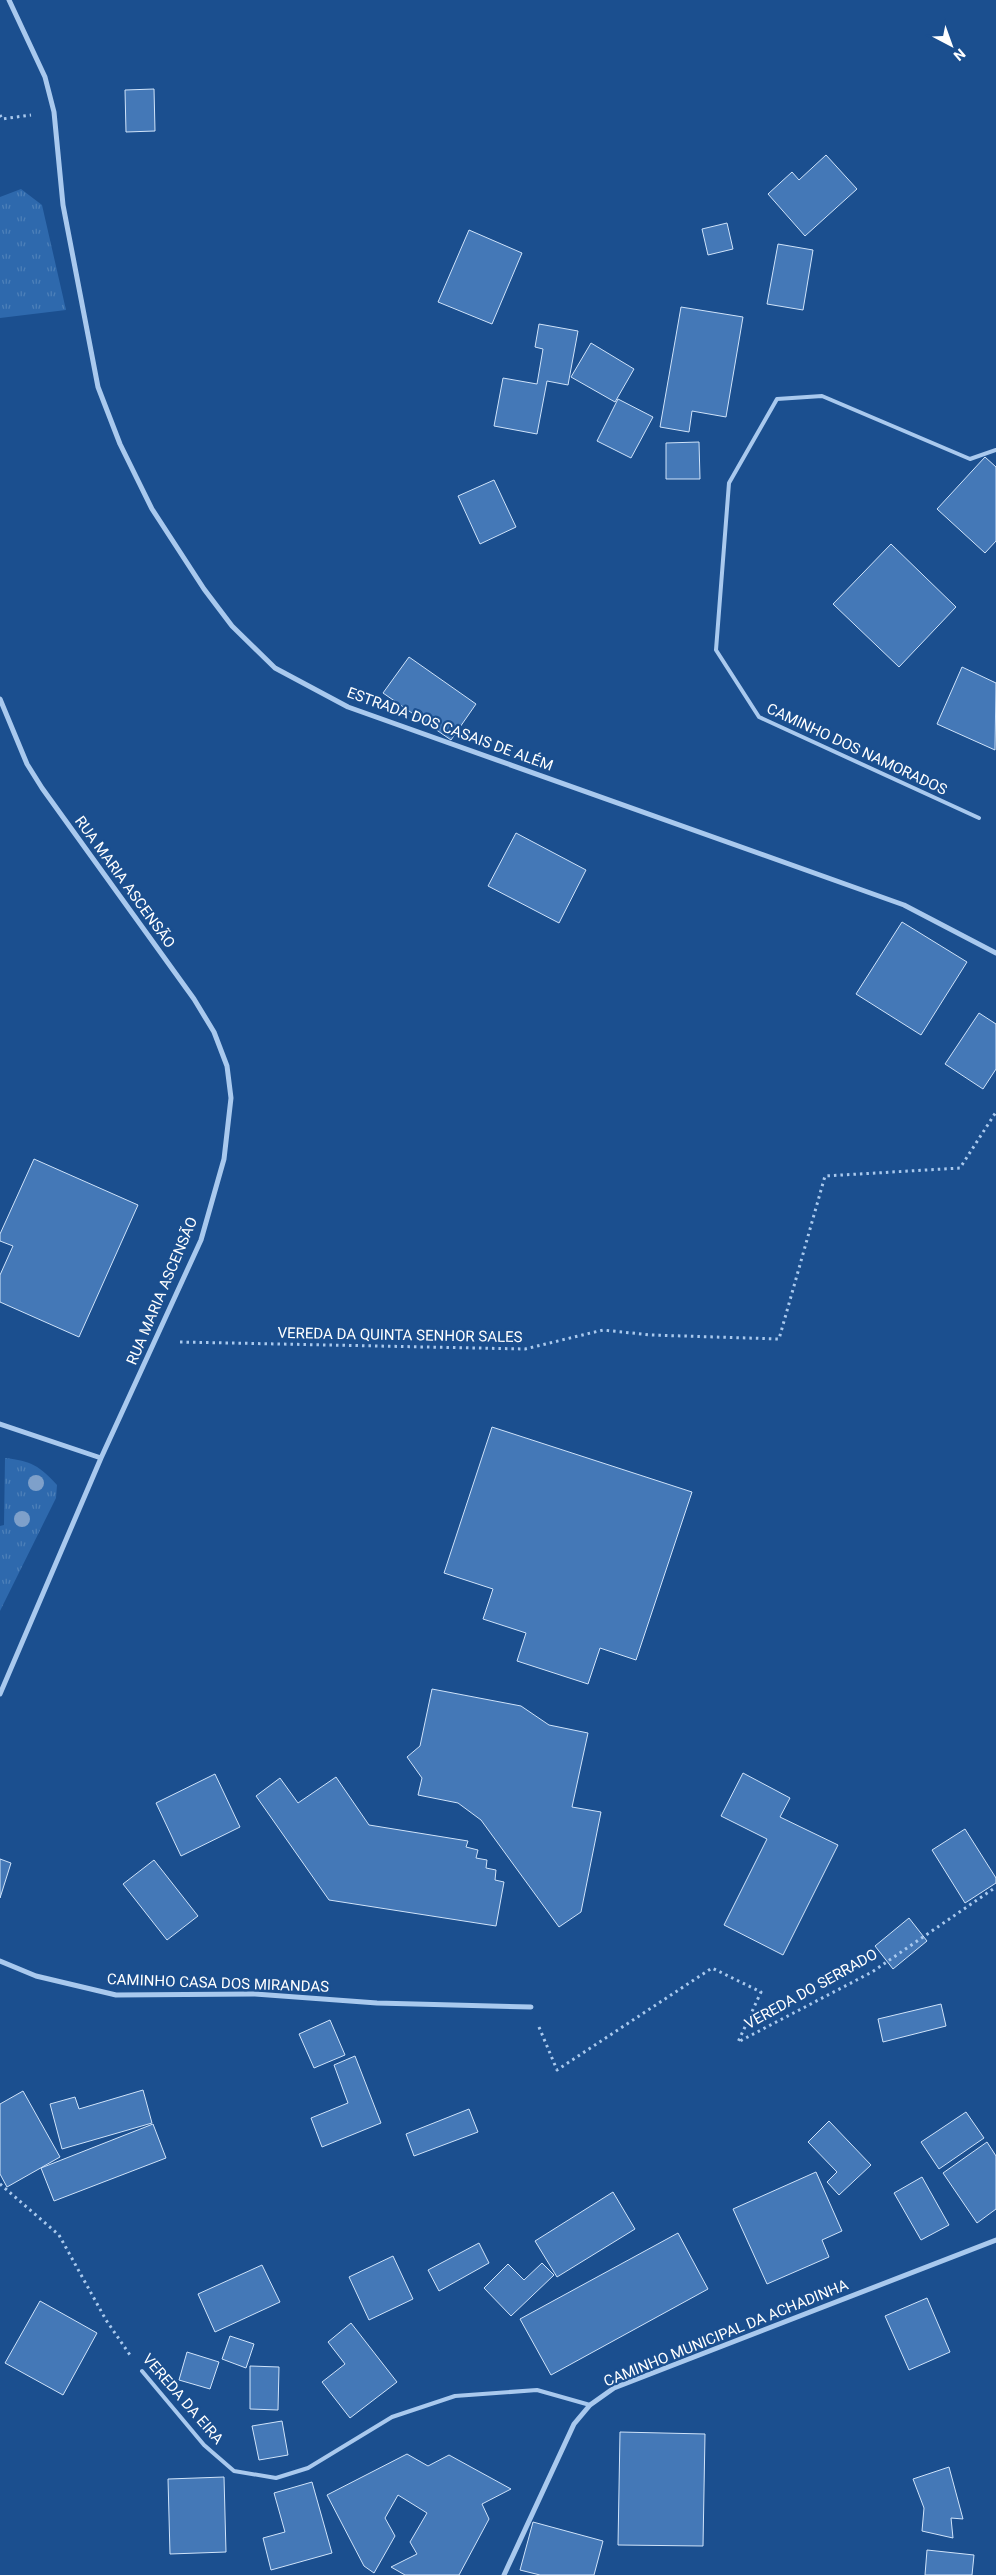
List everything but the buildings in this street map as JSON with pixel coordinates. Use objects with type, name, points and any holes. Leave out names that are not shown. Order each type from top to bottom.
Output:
[{"type":"street","name":"ESTRADA DOS CASAIS DE ALÉM","points":[[9,0],[45,77],[54,112],[63,205],[98,387],[117,436],[152,509],[204,589],[232,626],[275,668],[348,707],[904,905],[996,953]]},
{"type":"street","name":"RUA MARIA ASCENSÃO","points":[[0,699],[27,764],[194,999],[214,1032],[227,1066],[231,1098],[224,1159],[201,1240],[101,1458],[0,1694]]},
{"type":"street","points":[[0,1424],[101,1458]]},
{"type":"street","name":"CAMINHO CASA DOS MIRANDAS","points":[[0,1961],[36,1976],[116,1995],[255,1994],[377,2003],[530,2007]]},
{"type":"street","name":"CAMINHO MUNICIPAL DA ACHADINHA","points":[[504,2575],[574,2424],[590,2405],[614,2388],[996,2240]]},
{"type":"lane","name":"CAMINHO DOS NAMORADOS","points":[[979,818],[759,717],[716,650],[729,483],[777,399],[822,396],[970,459],[996,450]]},
{"type":"lane","name":"VEREDA DA EIRA","points":[[142,2371],[204,2445],[234,2470],[276,2478],[308,2468],[392,2417],[455,2396],[537,2390],[590,2405]]},
{"type":"path","points":[[0,115],[2,119],[54,112]]},
{"type":"path","name":"VEREDA DA QUINTA SENHOR SALES","points":[[158,1334],[184,1344],[525,1349],[603,1330],[651,1335],[779,1339],[825,1176],[960,1168],[996,1112]]},
{"type":"path","name":"VEREDA DO SERRADO","points":[[530,2007],[557,2070],[712,1968],[760,1992],[738,2042],[872,1972],[996,1887]]},
{"type":"path","name":"VEREDA DA EIRA","points":[[0,2184],[59,2235],[106,2320],[142,2371]]},
{"type":"green space","points":[[21,189],[42,205],[66,310],[0,318],[0,197]]},
{"type":"green space","points":[[5,1458],[34,1465],[57,1485],[56,1498],[0,1611],[0,1526],[4,1525]]}]
